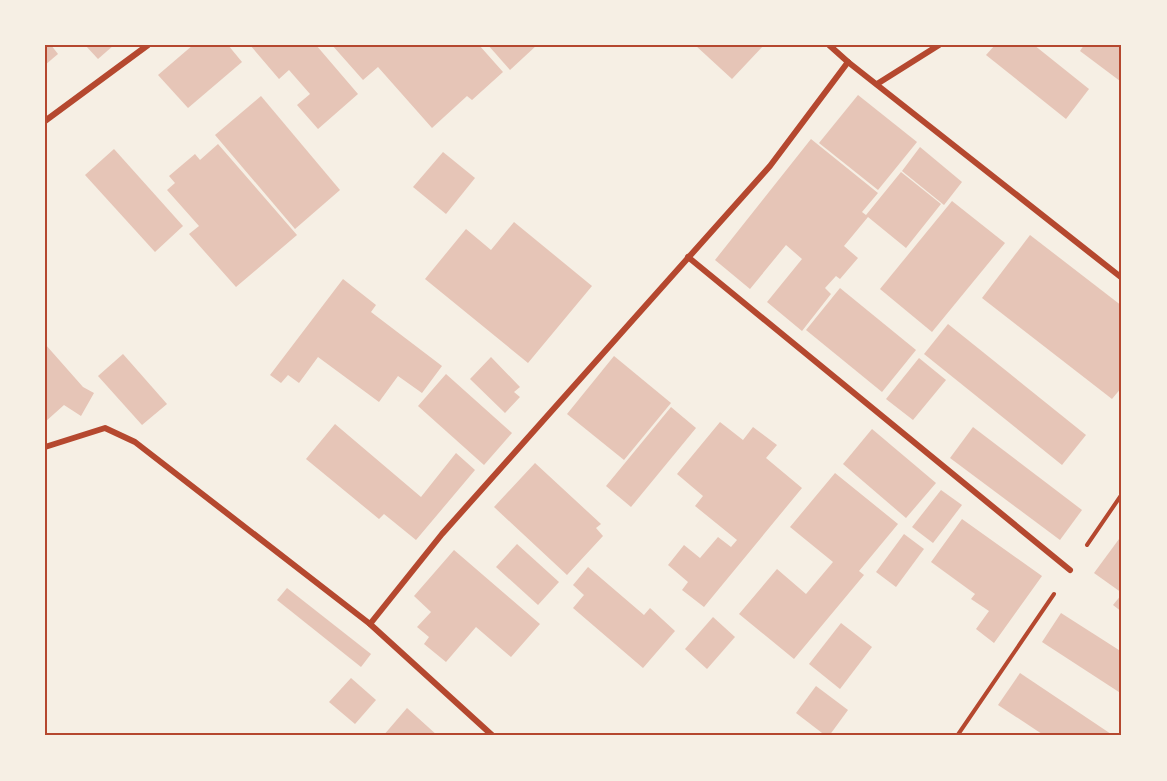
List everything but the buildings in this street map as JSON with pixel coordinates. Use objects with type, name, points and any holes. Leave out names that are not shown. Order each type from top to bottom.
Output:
[{"type":"street","points":[[45,121],[148,45]]},
{"type":"street","points":[[829,45],[1122,278]]},
{"type":"street","points":[[877,84],[939,45]]},
{"type":"street","points":[[370,624],[442,534],[770,166],[848,62]]},
{"type":"street","points":[[688,257],[1070,570]]},
{"type":"street","points":[[45,447],[105,428],[135,442],[370,624],[493,736]]},
{"type":"path","points":[[957,736],[1122,494]]}]
